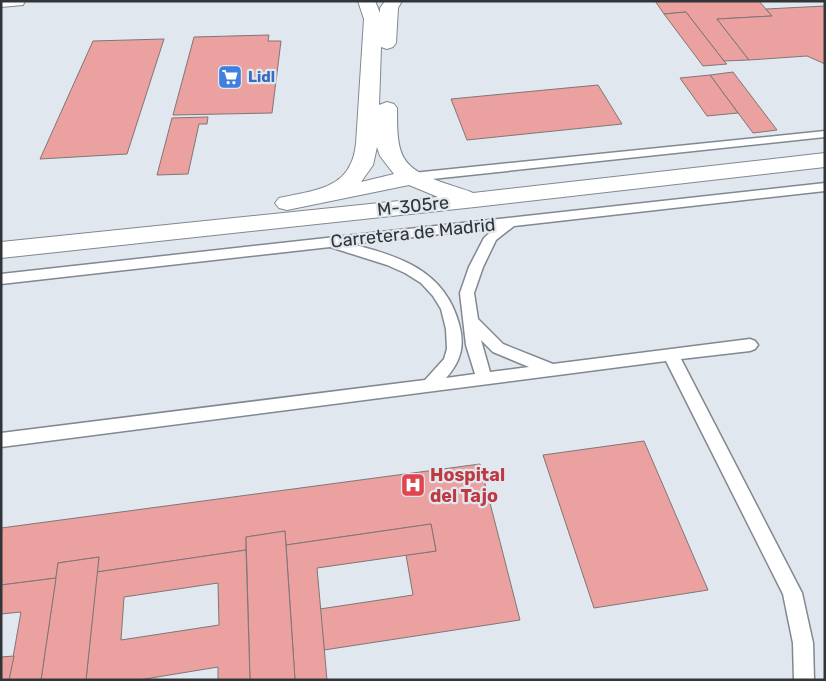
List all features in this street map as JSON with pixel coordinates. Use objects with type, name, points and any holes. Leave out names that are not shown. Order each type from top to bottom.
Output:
[{"type":"main road","points":[[1,2],[17,1]]},
{"type":"main road","points":[[322,198],[349,182],[362,165],[368,144],[373,19],[366,1]]},
{"type":"main road","points":[[394,1],[389,8],[387,18],[387,144],[395,162],[402,170],[435,188],[475,200]]},
{"type":"main road","name":"M-305re","points":[[1,250],[475,200],[825,160]]},
{"type":"main road","points":[[50,245],[134,224],[322,198],[414,177]]},
{"type":"lane","points":[[414,177],[825,134]]},
{"type":"lane","name":"Carretera de Madrid","points":[[1,278],[825,187]]},
{"type":"lane","points":[[484,379],[474,345],[467,293],[476,267],[491,238],[509,223]]},
{"type":"lane","points":[[325,242],[395,261],[419,274],[439,292],[451,315],[454,340],[453,356],[429,386]]},
{"type":"lane","points":[[470,320],[498,348],[554,370]]},
{"type":"lane","points":[[1,440],[750,345]]},
{"type":"lane","points":[[671,356],[792,592],[802,643],[804,680]]},
{"type":"building","points":[[655,1],[759,1],[772,16],[717,19],[749,60],[724,61],[686,12],[664,14]]},
{"type":"building","points":[[825,6],[825,64],[807,56],[749,60],[717,19],[772,16],[766,9]]},
{"type":"building","points":[[686,12],[727,64],[703,66],[664,14]]},
{"type":"building","name":"Lidl","points":[[269,35],[268,41],[281,41],[272,113],[173,115],[194,37]]},
{"type":"building","points":[[164,39],[127,154],[40,159],[93,41]]},
{"type":"building","points":[[733,72],[777,130],[753,133],[710,75]]},
{"type":"building","points":[[710,75],[738,113],[707,116],[680,78]]},
{"type":"building","points":[[598,85],[622,124],[467,140],[451,99]]},
{"type":"building","points":[[208,117],[207,124],[199,124],[188,174],[157,175],[172,118]]},
{"type":"building","points":[[644,441],[708,590],[594,608],[543,455]]},
{"type":"building","points":[[480,464],[520,620],[324,650],[320,609],[413,595],[406,555],[436,551],[431,524],[286,545],[285,531],[246,537],[246,550],[97,572],[99,557],[58,563],[56,578],[1,585],[1,528]]},
{"type":"building","points":[[431,524],[436,551],[317,568],[327,680],[295,680],[286,545]]},
{"type":"building","points":[[285,531],[295,680],[250,680],[246,537]]},
{"type":"building","points":[[246,550],[250,680],[218,680],[218,667],[139,680],[86,680],[97,572]],"holes":[[[218,583],[219,625],[121,640],[124,597]]]},
{"type":"building","points":[[99,557],[86,680],[41,680],[58,563]]},
{"type":"building","points":[[56,578],[41,680],[9,680],[21,612],[1,614],[1,585]]},
{"type":"building","points":[[14,656],[9,680],[1,680],[1,657]]},
{"type":"place","name":"Lidl","points":[[230,77]]},
{"type":"place","name":"Hospital del Tajo","points":[[413,485]]}]
